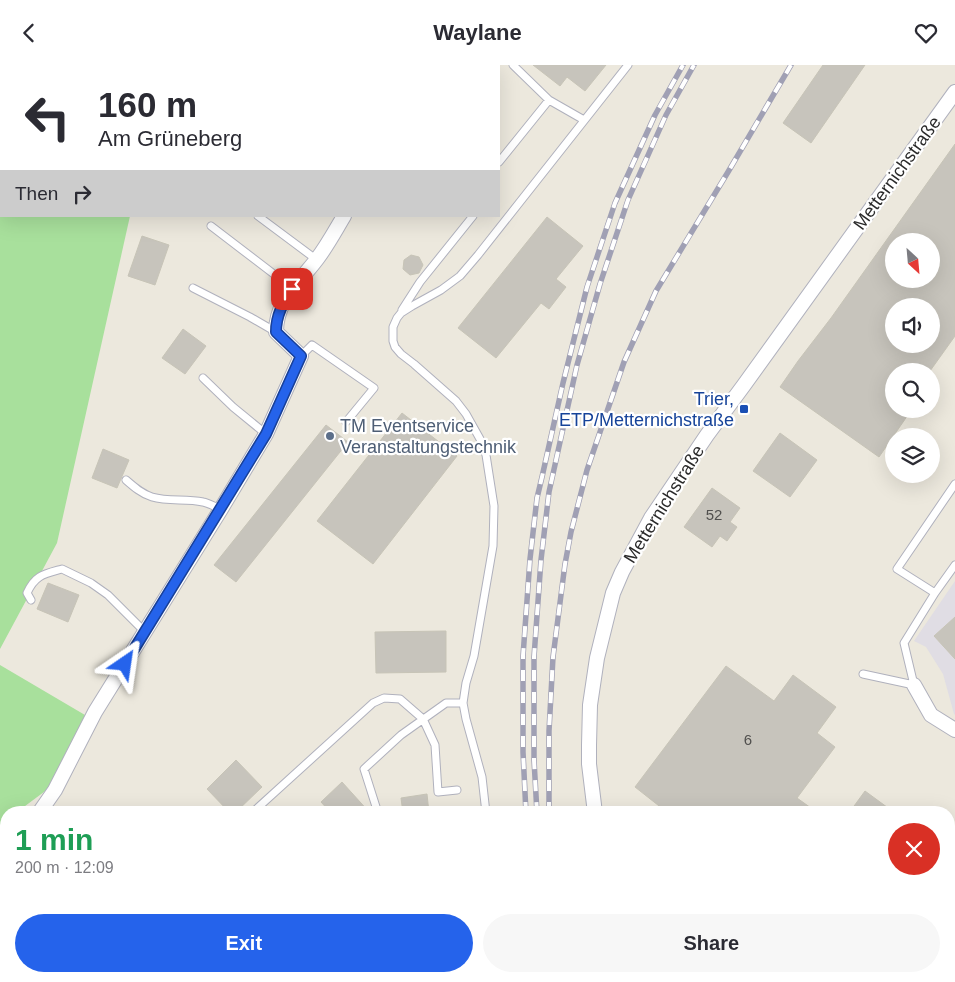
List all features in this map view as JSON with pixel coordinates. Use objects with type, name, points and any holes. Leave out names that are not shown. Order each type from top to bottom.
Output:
[{"type":"street","name":"Metternichstraße","points":[[595,806],[588,745],[590,705],[599,650],[613,593],[622,573],[651,518],[707,435],[955,92]]},
{"type":"street","points":[[44,806],[55,790],[95,711],[266,434],[301,356],[276,332],[276,322],[282,305],[292,289],[320,255],[343,217]]},
{"type":"street","points":[[914,685],[931,715],[955,731]]},
{"type":"lane","points":[[513,65],[550,99],[584,120]]},
{"type":"lane","points":[[401,313],[441,291],[460,276],[628,65]]},
{"type":"lane","points":[[500,161],[550,99]]},
{"type":"lane","points":[[260,217],[320,255]]},
{"type":"lane","points":[[472,217],[420,282],[396,318],[393,327],[393,341],[401,354],[414,363],[456,401],[466,414],[480,439],[490,473],[494,506],[493,546],[463,703],[482,777],[485,806]]},
{"type":"lane","points":[[211,226],[292,289]]},
{"type":"lane","points":[[193,288],[276,332]]},
{"type":"lane","points":[[301,356],[312,345],[374,388],[346,422]]},
{"type":"lane","points":[[203,378],[233,407],[266,434]]},
{"type":"lane","points":[[126,480],[140,492],[153,498],[203,502],[221,509]]},
{"type":"lane","points":[[935,593],[897,569],[955,484]]},
{"type":"lane","points":[[863,674],[914,685],[904,643],[955,565]]},
{"type":"lane","points":[[31,600],[27,593],[31,583],[40,575],[62,569],[97,587],[127,613],[145,632]]},
{"type":"lane","points":[[260,806],[373,703],[384,698],[400,699],[423,719],[435,745],[438,792],[457,790]]},
{"type":"lane","points":[[376,806],[364,769],[401,735],[446,703],[463,703]]},
{"type":"shaded area","points":[[955,581],[955,715],[943,674],[926,647],[914,641]]},
{"type":"green space","points":[[0,217],[130,217],[57,543],[0,649]]},
{"type":"green space","points":[[0,665],[85,715],[52,786],[25,806],[0,806]]},
{"type":"building","points":[[533,65],[606,65],[585,91],[567,77],[560,86]]},
{"type":"building","points":[[823,65],[865,65],[811,143],[783,123]]},
{"type":"building","points":[[955,144],[955,336],[936,363],[885,363],[885,418],[906,418],[899,428],[885,428],[885,448],[879,457],[780,387],[885,242],[885,288],[940,288],[940,233],[892,233]]},
{"type":"building","points":[[547,217],[583,246],[556,279],[566,287],[549,309],[541,303],[496,358],[458,328]]},
{"type":"building","points":[[142,236],[169,245],[155,285],[128,276]]},
{"type":"building","points":[[411,255],[419,257],[423,265],[419,273],[410,275],[403,269],[404,260]]},
{"type":"building","points":[[183,329],[206,346],[185,374],[162,358]]},
{"type":"building","points":[[402,413],[457,456],[373,564],[317,521]]},
{"type":"building","points":[[326,425],[348,442],[236,582],[214,565]]},
{"type":"building","points":[[780,433],[817,460],[790,497],[753,471]]},
{"type":"building","points":[[103,449],[129,460],[117,488],[92,478]]},
{"type":"building","points":[[712,488],[740,508],[730,522],[737,527],[727,541],[720,536],[712,547],[684,527]]},
{"type":"building","points":[[48,583],[79,595],[68,622],[37,609]]},
{"type":"building","points":[[955,617],[955,659],[934,636]]},
{"type":"building","points":[[446,631],[446,672],[376,673],[375,632]]},
{"type":"building","points":[[726,666],[774,701],[793,675],[836,707],[817,733],[835,747],[797,798],[808,806],[659,806],[635,787]]},
{"type":"building","points":[[236,760],[262,787],[242,806],[223,806],[207,789]]},
{"type":"building","points":[[342,782],[364,806],[325,806],[321,802]]},
{"type":"building","points":[[865,791],[885,806],[854,806]]},
{"type":"building","points":[[427,794],[428,806],[402,806],[401,798]]},
{"type":"railway","points":[[526,806],[523,752],[523,656],[530,559],[537,498],[587,287],[615,203],[655,115],[683,65]]},
{"type":"railway","points":[[537,806],[534,760],[534,657],[541,560],[549,492],[577,365],[600,284],[628,200],[666,115],[694,65]]},
{"type":"railway","points":[[549,806],[549,731],[553,657],[565,564],[587,470],[624,362],[656,291],[791,65]]},
{"type":"place","name":"Trier, ETP/Metternichstraße","points":[[744,409]]},
{"type":"place","name":"TM Eventservice Veranstaltungstechnik","points":[[330,436]]},
{"type":"route","points":[[125,664],[266,434],[301,356],[276,332],[276,322],[282,305],[292,289]]}]
